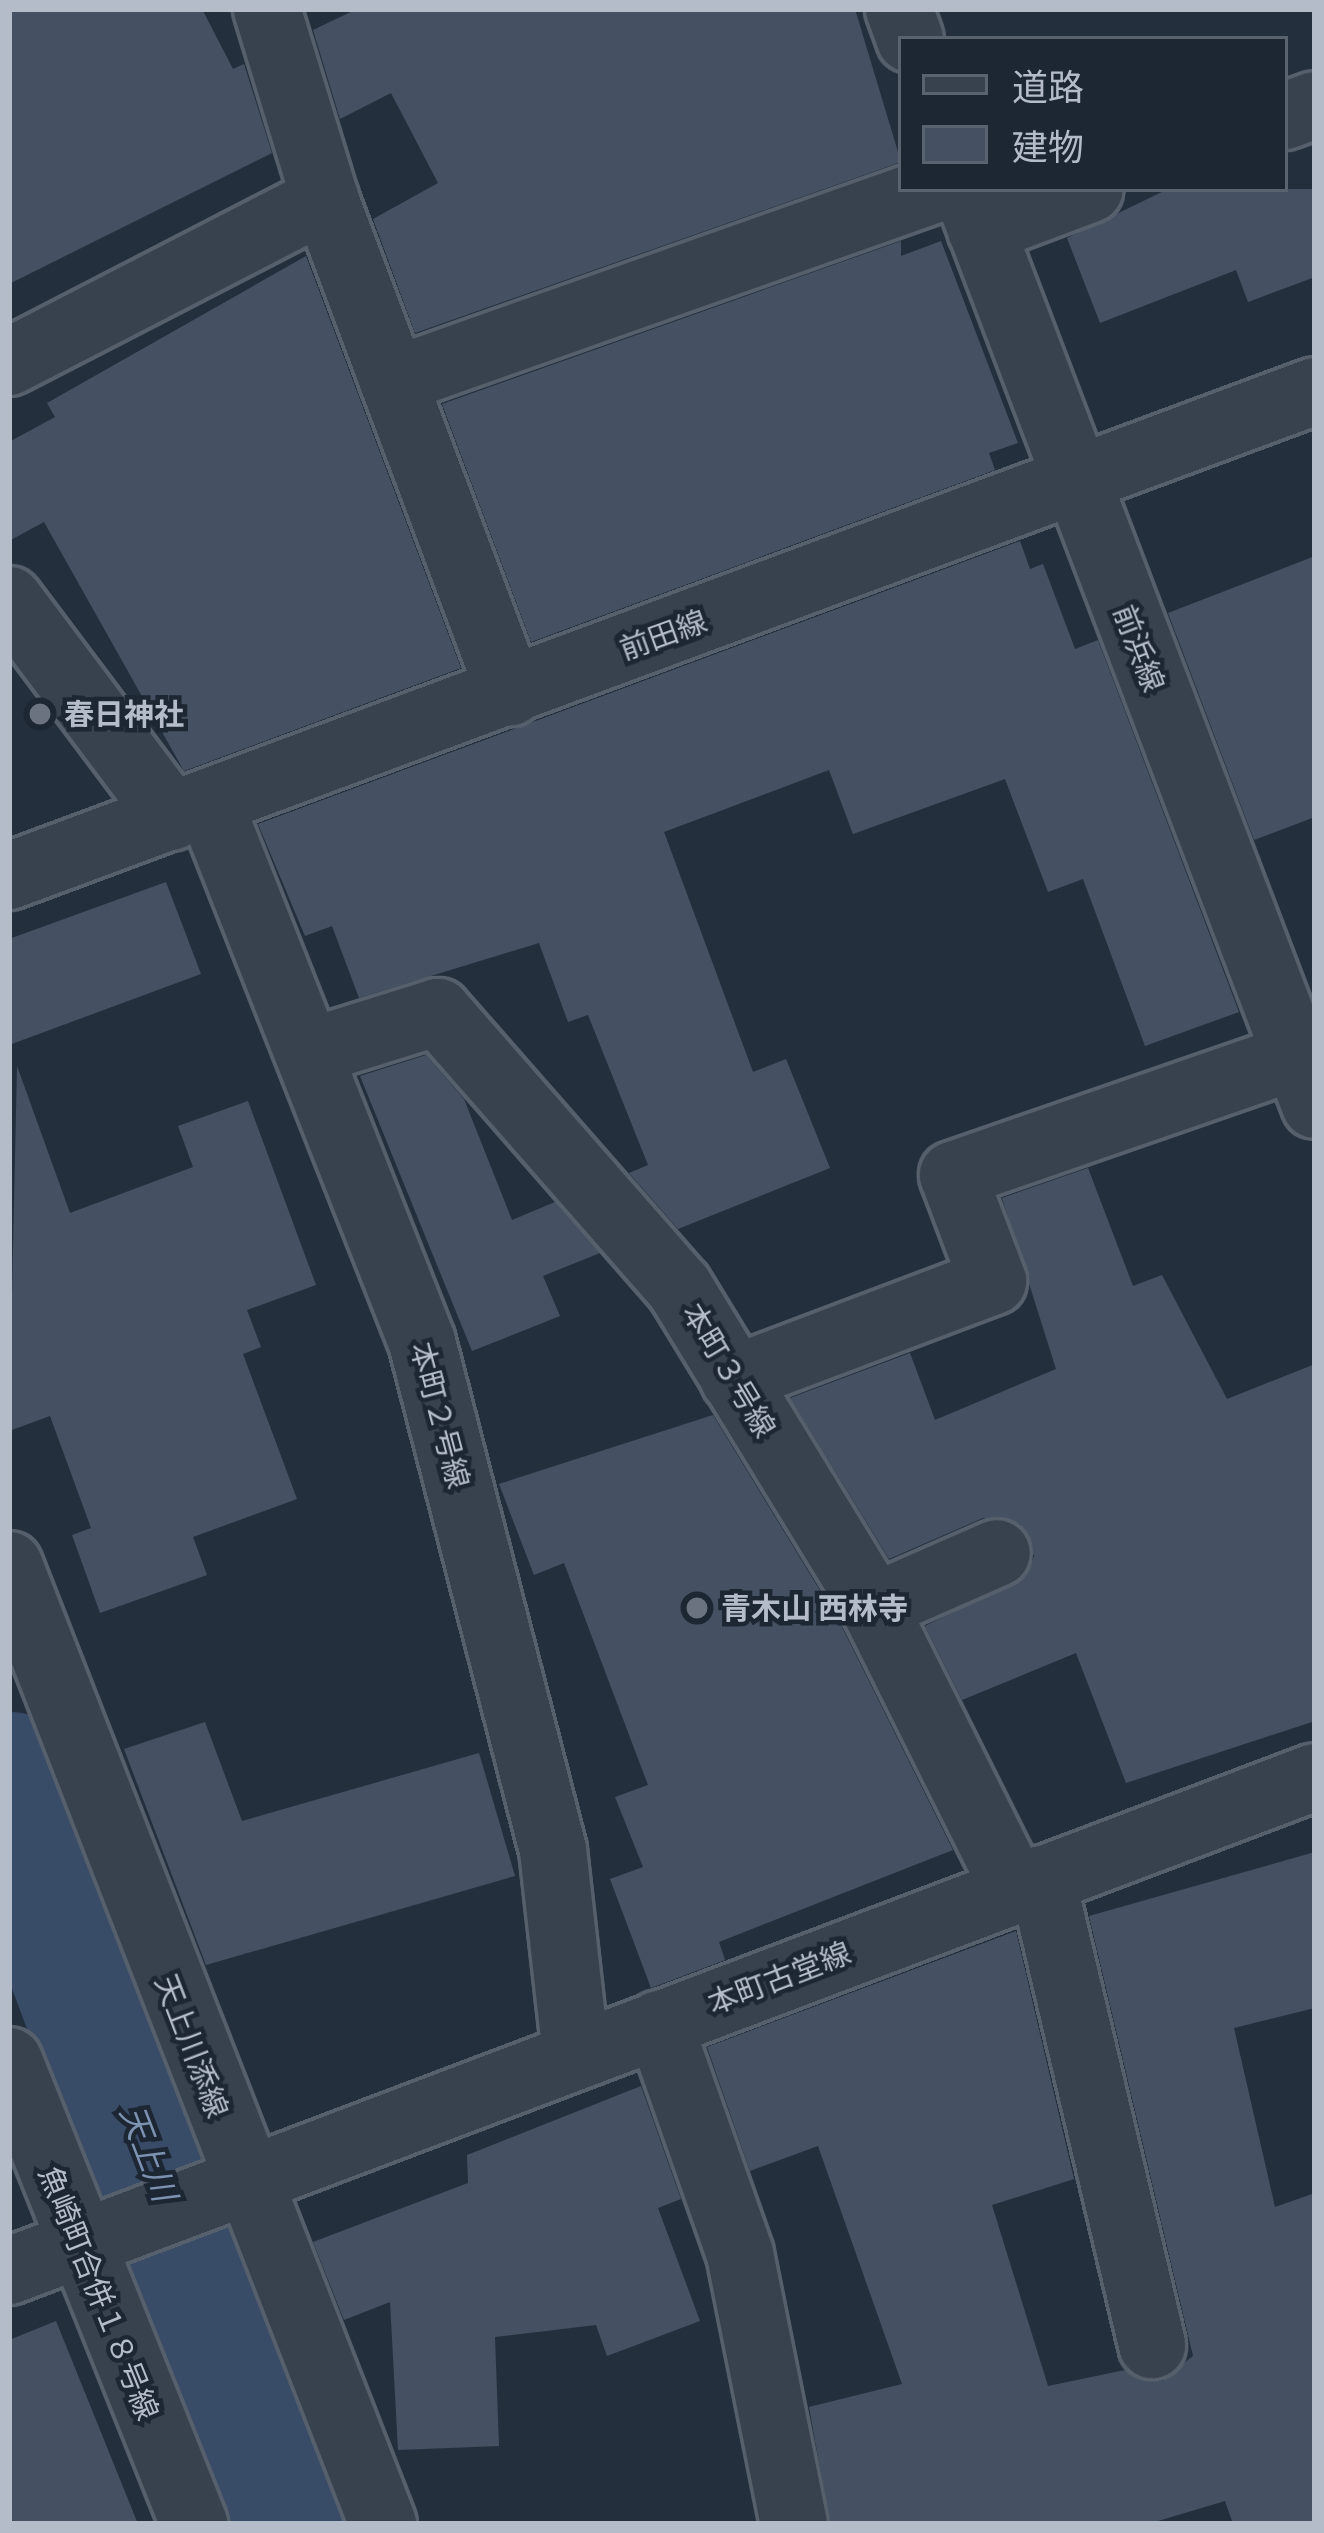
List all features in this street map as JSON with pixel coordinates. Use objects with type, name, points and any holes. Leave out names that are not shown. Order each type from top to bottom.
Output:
[{"type":"street","points":[[267,9],[325,200],[510,692]]},
{"type":"street","points":[[393,381],[961,202],[1060,192]]},
{"type":"street","points":[[9,362],[325,200]]},
{"type":"street","name":"前浜線","points":[[961,202],[1076,482],[1306,1081]]},
{"type":"street","name":"前田線","points":[[9,876],[1315,391]]},
{"type":"street","name":"本町２号線","points":[[9,600],[190,809],[313,1051],[422,1342],[553,1850],[576,2054]]},
{"type":"street","name":"本町３号線","points":[[313,1051],[438,1012],[679,1287],[874,1606],[1029,1884],[1152,2345]]},
{"type":"street","points":[[734,1379],[993,1281],[953,1175],[1306,1081]]},
{"type":"street","points":[[874,1606],[997,1552]]},
{"type":"street","name":"天上川添線","points":[[9,1565],[231,2183],[383,2524]]},
{"type":"street","name":"本町古堂線","points":[[9,2271],[231,2183],[1315,1777]]},
{"type":"street","points":[[658,2024],[740,2254],[794,2524]]},
{"type":"street","name":"魚崎町合併１８号線","points":[[9,2061],[88,2239],[194,2524]]},
{"type":"building","points":[[9,9],[202,9],[233,69],[244,64],[272,153],[9,284]]},
{"type":"building","points":[[357,9],[855,9],[898,163],[415,333],[373,219],[438,183],[391,93],[340,119],[313,30]]},
{"type":"building","points":[[1315,189],[1315,277],[1248,302],[1236,270],[1100,323],[1067,238],[1162,192]]},
{"type":"building","points":[[901,241],[901,256],[941,241],[1018,443],[989,453],[995,470],[531,642],[442,404]]},
{"type":"building","points":[[306,256],[461,668],[184,771],[44,522],[9,541],[9,442],[55,417],[47,403]]},
{"type":"building","points":[[1020,541],[1030,569],[1043,564],[1075,649],[1098,640],[1239,1012],[1145,1046],[1083,879],[1048,892],[1005,779],[853,834],[829,770],[664,832],[753,1072],[786,1059],[830,1168],[678,1229],[629,1173],[648,1165],[588,1015],[568,1022],[539,943],[359,998],[332,926],[305,936],[258,824]]},
{"type":"building","points":[[1315,556],[1315,817],[1254,840],[1168,613]]},
{"type":"building","points":[[166,882],[201,974],[9,1045],[9,939]]},
{"type":"building","points":[[426,1055],[464,1099],[512,1220],[555,1202],[600,1253],[543,1276],[560,1316],[472,1351],[360,1076]]},
{"type":"building","points":[[17,1066],[70,1213],[193,1167],[178,1126],[248,1101],[316,1285],[247,1310],[261,1347],[243,1354],[297,1499],[193,1537],[207,1575],[100,1613],[72,1535],[91,1528],[50,1416],[9,1431]]},
{"type":"building","points":[[1088,1168],[1133,1286],[1162,1275],[1227,1399],[1315,1364],[1315,1721],[1126,1783],[1076,1653],[962,1700],[925,1626],[1026,1576],[1034,1556],[1020,1524],[983,1518],[889,1559],[790,1398],[910,1353],[935,1420],[1056,1369],[1002,1198]]},
{"type":"building","points":[[713,1415],[841,1625],[953,1850],[719,1942],[725,1960],[651,1988],[610,1879],[643,1867],[615,1797],[648,1785],[564,1563],[534,1575],[499,1484]]},
{"type":"building","points":[[205,1722],[242,1821],[479,1753],[515,1876],[206,1965],[124,1749]]},
{"type":"building","points":[[1315,1852],[1315,2008],[1234,2028],[1275,2207],[1315,2193],[1315,2524],[1233,2524],[1225,2501],[1148,2524],[830,2524],[809,2407],[902,2384],[818,2146],[750,2171],[707,2047],[1016,1931],[1074,2179],[992,2205],[1048,2386],[1125,2370],[1162,2381],[1193,2356],[1089,1916]]},
{"type":"building","points":[[641,2086],[681,2199],[658,2208],[700,2321],[607,2356],[596,2325],[495,2337],[499,2446],[398,2450],[390,2302],[344,2320],[313,2242],[468,2183],[467,2155]]},
{"type":"building","points":[[56,2321],[138,2524],[9,2524],[9,2340]]},
{"type":"waterway","name":"天上川","points":[[9,1782],[289,2524]]},
{"type":"place","name":"春日神社","points":[[40,714]]},
{"type":"place","name":"青木山 西林寺","points":[[697,1608]]}]
